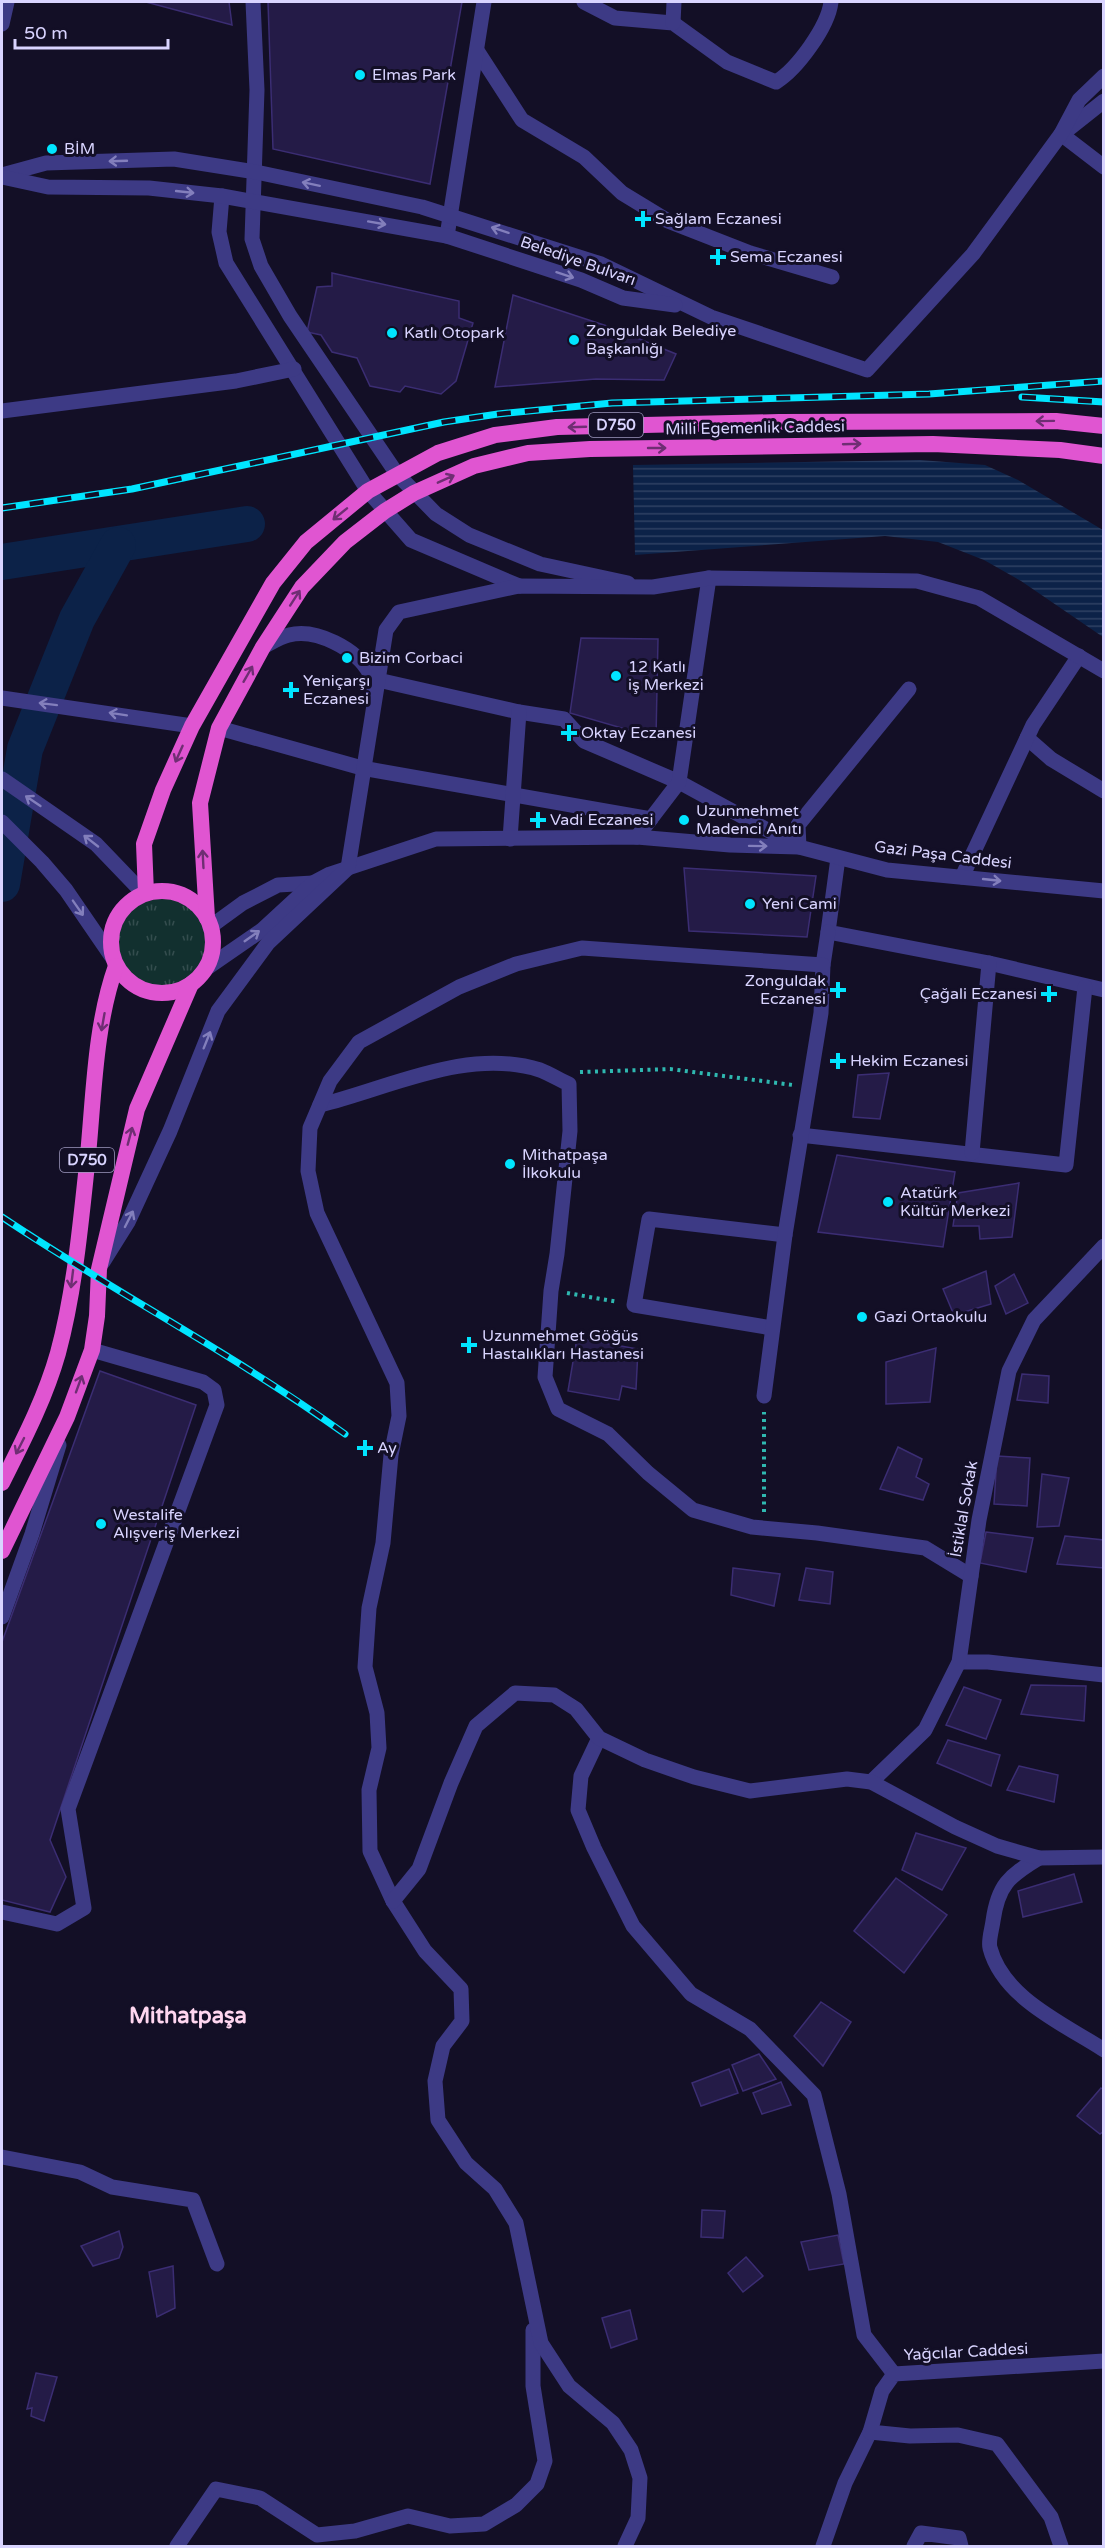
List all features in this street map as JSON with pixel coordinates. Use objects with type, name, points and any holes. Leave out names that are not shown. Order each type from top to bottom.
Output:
[{"type":"highway","name":"D750","points":[[191,984],[170,993],[153,993],[136,987],[123,977],[115,963],[110,946],[112,929],[119,914],[130,901],[145,893],[144,844],[163,790],[192,726],[273,583],[306,542],[368,491],[438,453],[495,435],[557,428],[746,422],[1056,421],[1104,426]]},
{"type":"highway","name":"Milli Egemenlik Caddesi","points":[[208,922],[200,803],[219,728],[263,647],[302,587],[345,542],[385,511],[414,493],[474,466],[528,453],[590,449],[933,444],[1060,450],[1104,456]]},
{"type":"highway","points":[[145,893],[162,891],[178,893],[193,901],[208,922]]},
{"type":"highway","name":"D750","points":[[2,1551],[67,1417],[92,1350],[97,1316],[99,1269],[137,1109],[191,984],[204,970],[213,946],[208,922]]},
{"type":"highway","name":"D750","points":[[2,1483],[39,1409],[58,1354],[69,1301],[101,1034],[108,987],[115,963]]},
{"type":"street","points":[[2,24],[7,2]]},
{"type":"street","points":[[253,2],[257,90],[252,239],[261,266],[290,316],[397,474],[436,514],[469,535],[540,564],[653,587]]},
{"type":"street","points":[[447,236],[478,52],[484,2]]},
{"type":"street","points":[[584,2],[615,18],[673,23],[727,62],[776,82],[788,74],[814,40],[830,9],[831,2]]},
{"type":"street","points":[[673,23],[674,2]]},
{"type":"street","points":[[478,52],[522,120],[584,157],[622,193],[668,221],[750,253],[832,277]]},
{"type":"street","points":[[690,308],[867,370],[974,254],[1061,134],[1079,100],[1104,76]]},
{"type":"street","points":[[1061,134],[1104,101]]},
{"type":"street","points":[[1061,134],[1104,167]]},
{"type":"street","name":"Belediye Bulvarı","points":[[2,176],[46,163],[174,159],[256,172],[450,215],[601,264],[690,308]]},
{"type":"street","name":"Belediye Bulvarı","points":[[2,176],[48,187],[149,188],[222,196],[447,236],[581,280],[623,298],[690,308]]},
{"type":"street","points":[[222,196],[219,232],[226,263],[368,491],[411,540],[519,586]]},
{"type":"street","points":[[2,411],[236,381],[294,369]]},
{"type":"street","points":[[637,837],[679,782],[709,578]]},
{"type":"street","points":[[99,1269],[128,1222],[170,1131],[218,1011],[268,943],[348,868],[362,768],[386,630],[399,612],[519,586],[653,587],[709,578],[918,580],[979,598],[1104,670]]},
{"type":"street","points":[[263,647],[288,635],[305,633],[327,639],[359,660],[371,675],[374,701]]},
{"type":"street","points":[[962,877],[1027,738],[1079,656]]},
{"type":"street","points":[[378,680],[519,712],[564,719],[584,741],[679,782],[799,847]]},
{"type":"street","points":[[799,847],[798,825],[909,689]]},
{"type":"street","points":[[6,699],[192,726]]},
{"type":"street","points":[[510,839],[519,712]]},
{"type":"street","points":[[219,728],[362,768],[651,819]]},
{"type":"street","points":[[1027,738],[1051,759],[1104,790]]},
{"type":"street","points":[[2,779],[96,844],[145,893]]},
{"type":"street","points":[[2,822],[66,890],[115,963]]},
{"type":"street","name":"Gazi Paşa Caddesi","points":[[313,883],[348,868],[436,839],[637,837],[730,845],[799,847],[887,870],[1104,891]]},
{"type":"street","points":[[764,1396],[807,1087],[821,1013],[823,965],[838,858]]},
{"type":"street","points":[[208,922],[278,885],[313,883]]},
{"type":"street","points":[[204,970],[262,930],[313,883]]},
{"type":"street","points":[[828,932],[989,963],[1104,990]]},
{"type":"street","points":[[625,2547],[638,2518],[640,2478],[631,2450],[613,2423],[569,2386],[541,2343],[516,2223],[495,2189],[466,2163],[438,2121],[435,2081],[443,2046],[462,2020],[461,1989],[425,1951],[393,1901],[370,1851],[369,1790],[378,1748],[377,1713],[365,1667],[369,1608],[383,1543],[391,1455],[399,1416],[397,1383],[317,1213],[308,1171],[310,1128],[330,1082],[359,1042],[468,982],[544,955],[582,948],[823,965]]},
{"type":"street","points":[[972,1153],[989,963]]},
{"type":"street","points":[[800,1135],[1066,1165],[1085,987]]},
{"type":"street","points":[[320,1105],[423,1075],[468,1065],[511,1065],[531,1069],[569,1084],[570,1131],[558,1254],[551,1291],[545,1377],[558,1409],[608,1434],[648,1473],[693,1510],[752,1527],[925,1548],[971,1576]]},
{"type":"street","points":[[772,1328],[634,1305],[649,1219],[785,1235]]},
{"type":"street","name":"İstiklal Sokak","points":[[871,1782],[925,1730],[959,1662],[979,1520],[1009,1371],[1034,1320],[1104,1246]]},
{"type":"street","points":[[2,1912],[57,1924],[84,1908],[68,1809],[217,1405],[214,1390],[203,1382],[92,1350]]},
{"type":"street","points":[[2,1617],[32,1534],[67,1417]]},
{"type":"street","points":[[959,1662],[988,1662],[1104,1675]]},
{"type":"street","points":[[393,1901],[419,1869],[451,1783],[476,1726],[515,1693],[554,1695],[576,1709],[599,1738],[645,1760],[694,1777],[750,1791],[847,1779],[871,1782],[955,1827],[997,1846],[1039,1858],[1104,1857]]},
{"type":"street","points":[[599,1738],[581,1776],[578,1810],[594,1848],[633,1926],[691,1994],[750,2028],[814,2095],[839,2194],[864,2335],[894,2374]]},
{"type":"street","points":[[1039,1858],[1010,1876],[996,1903],[989,1947],[1004,1979],[1028,2001],[1104,2050]]},
{"type":"street","points":[[2,2157],[80,2172],[112,2187],[193,2200],[217,2264]]},
{"type":"street","points":[[177,2547],[216,2489],[260,2498],[316,2535],[355,2531],[408,2516],[450,2526],[484,2524],[516,2505],[537,2484],[545,2461],[533,2386],[533,2303]]},
{"type":"street","name":"Yağcılar Caddesi","points":[[823,2547],[845,2482],[870,2432],[882,2391],[894,2374],[1104,2361]]},
{"type":"street","points":[[870,2432],[910,2436],[958,2435],[997,2444],[1051,2517],[1061,2547]]},
{"type":"street","points":[[914,2547],[921,2533],[959,2538],[962,2547]]},
{"type":"path","points":[[569,1084],[580,1072],[670,1070],[807,1087]]},
{"type":"path","points":[[551,1291],[634,1305]]},
{"type":"path","points":[[764,1396],[764,1528]]},
{"type":"green space","points":[[162,896],[180,900],[195,910],[205,925],[209,943],[205,961],[195,976],[180,986],[162,990],[144,986],[129,976],[119,961],[115,943],[119,925],[129,910],[144,900]]},
{"type":"water","points":[[920,460],[985,465],[1018,480],[1103,530],[1103,637],[1021,581],[984,560],[938,542],[885,536],[635,555],[633,465]]},
{"type":"building","points":[[146,2],[229,2],[232,25]]},
{"type":"building","name":"Elmas Park","points":[[268,2],[462,2],[430,184],[273,149]]},
{"type":"building","name":"Katlı Otopark","points":[[332,273],[459,301],[459,318],[473,323],[456,381],[441,394],[405,386],[400,392],[370,386],[357,358],[332,352],[321,335],[307,332],[317,287],[332,286]]},
{"type":"building","name":"Zonguldak Belediye Başkanlığı","points":[[513,295],[610,327],[676,354],[664,380],[596,379],[495,387]]},
{"type":"building","name":"12 Katlı iş Merkezi","points":[[581,638],[658,639],[656,738],[570,713]]},
{"type":"building","name":"Yeni Cami","points":[[684,868],[816,876],[807,937],[689,931]]},
{"type":"building","points":[[889,1073],[880,1119],[853,1117],[858,1075]]},
{"type":"building","name":"Atatürk Kültür Merkezi","points":[[837,1155],[955,1172],[943,1247],[818,1232]]},
{"type":"building","points":[[1019,1183],[1012,1237],[980,1239],[979,1226],[953,1226],[958,1193]]},
{"type":"building","points":[[986,1271],[991,1304],[954,1315],[943,1289]]},
{"type":"building","points":[[1014,1274],[1028,1303],[1006,1314],[995,1286]]},
{"type":"building","points":[[577,1338],[638,1349],[636,1389],[622,1386],[619,1400],[568,1391]]},
{"type":"building","points":[[936,1348],[930,1402],[886,1404],[886,1362]]},
{"type":"building","name":"Westalife Alışveriş Merkezi","points":[[100,1371],[196,1405],[50,1840],[66,1877],[50,1912],[2,1900],[2,1642]]},
{"type":"building","points":[[1022,1374],[1049,1376],[1048,1403],[1017,1400]]},
{"type":"building","points":[[898,1447],[922,1459],[916,1477],[929,1484],[923,1500],[880,1489]]},
{"type":"building","points":[[997,1456],[1030,1458],[1027,1506],[994,1504]]},
{"type":"building","points":[[1042,1474],[1069,1478],[1059,1526],[1037,1527]]},
{"type":"building","points":[[986,1532],[1033,1538],[1026,1572],[980,1563]]},
{"type":"building","points":[[1065,1536],[1104,1540],[1104,1568],[1057,1564]]},
{"type":"building","points":[[733,1568],[780,1574],[774,1606],[731,1595]]},
{"type":"building","points":[[806,1568],[833,1572],[830,1604],[799,1600]]},
{"type":"building","points":[[1031,1685],[1086,1686],[1084,1721],[1021,1714]]},
{"type":"building","points":[[964,1687],[1001,1700],[986,1739],[946,1725]]},
{"type":"building","points":[[948,1740],[1000,1755],[991,1786],[937,1763]]},
{"type":"building","points":[[1019,1766],[1058,1775],[1054,1802],[1007,1790]]},
{"type":"building","points":[[916,1833],[966,1848],[942,1890],[902,1870]]},
{"type":"building","points":[[1074,1874],[1082,1902],[1023,1917],[1018,1891]]},
{"type":"building","points":[[896,1878],[947,1915],[904,1973],[854,1931]]},
{"type":"building","points":[[821,2002],[851,2022],[823,2066],[794,2036]]},
{"type":"building","points":[[759,2054],[776,2079],[743,2091],[732,2065]]},
{"type":"building","points":[[729,2069],[738,2093],[701,2106],[692,2083]]},
{"type":"building","points":[[781,2082],[791,2105],[762,2114],[753,2093]]},
{"type":"building","points":[[1101,2088],[1104,2090],[1104,2131],[1100,2134],[1077,2116]]},
{"type":"building","points":[[702,2210],[725,2211],[723,2238],[701,2237]]},
{"type":"building","points":[[119,2231],[123,2247],[119,2258],[93,2266],[81,2246]]},
{"type":"building","points":[[838,2235],[844,2264],[809,2270],[801,2242]]},
{"type":"building","points":[[746,2257],[763,2276],[743,2292],[728,2273]]},
{"type":"building","points":[[173,2266],[175,2308],[157,2317],[149,2272]]},
{"type":"building","points":[[630,2310],[637,2339],[611,2348],[602,2318]]},
{"type":"building","points":[[36,2373],[57,2377],[44,2421],[31,2416],[32,2408],[27,2409]]},
{"type":"waterway","points":[[2,562],[247,524]]},
{"type":"waterway","points":[[2,884],[25,749],[77,619],[118,545]]},
{"type":"railway","points":[[2,508],[132,489],[444,422],[498,414],[612,403],[929,394],[1104,381]]},
{"type":"railway","points":[[1022,397],[1104,402]]},
{"type":"railway","points":[[2,1217],[261,1377],[345,1434]]},
{"type":"place","name":"Elmas Park","points":[[360,75]]},
{"type":"place","name":"BİM","points":[[52,149]]},
{"type":"place","name":"Sağlam Eczanesi","points":[[643,219]]},
{"type":"place","name":"Sema Eczanesi","points":[[718,257]]},
{"type":"place","name":"Katlı Otopark","points":[[392,333]]},
{"type":"place","name":"Zonguldak Belediye Başkanlığı","points":[[574,340]]},
{"type":"place","name":"Bizim Corbaci","points":[[347,658]]},
{"type":"place","name":"12 Katlı iş Merkezi","points":[[616,676]]},
{"type":"place","name":"Yeniçarşı Eczanesi","points":[[291,690]]},
{"type":"place","name":"Oktay Eczanesi","points":[[569,733]]},
{"type":"place","name":"Vadi Eczanesi","points":[[538,820]]},
{"type":"place","name":"Uzunmehmet Madenci Anıtı","points":[[684,820]]},
{"type":"place","name":"Yeni Cami","points":[[750,904]]},
{"type":"place","name":"Zonguldak Eczanesi","points":[[838,990]]},
{"type":"place","name":"Çağali Eczanesi","points":[[1049,994]]},
{"type":"place","name":"Hekim Eczanesi","points":[[838,1061]]},
{"type":"place","name":"Mithatpaşa İlkokulu","points":[[510,1164]]},
{"type":"place","name":"Atatürk Kültür Merkezi","points":[[888,1202]]},
{"type":"place","name":"Gazi Ortaokulu","points":[[862,1317]]},
{"type":"place","name":"Uzunmehmet Göğüs Hastalıkları Hastanesi","points":[[469,1345]]},
{"type":"place","name":"Ay","points":[[365,1448]]},
{"type":"place","name":"Westalife Alışveriş Merkezi","points":[[101,1524]]},
{"type":"district","name":"Mithatpaşa","points":[[188,2016]]}]
